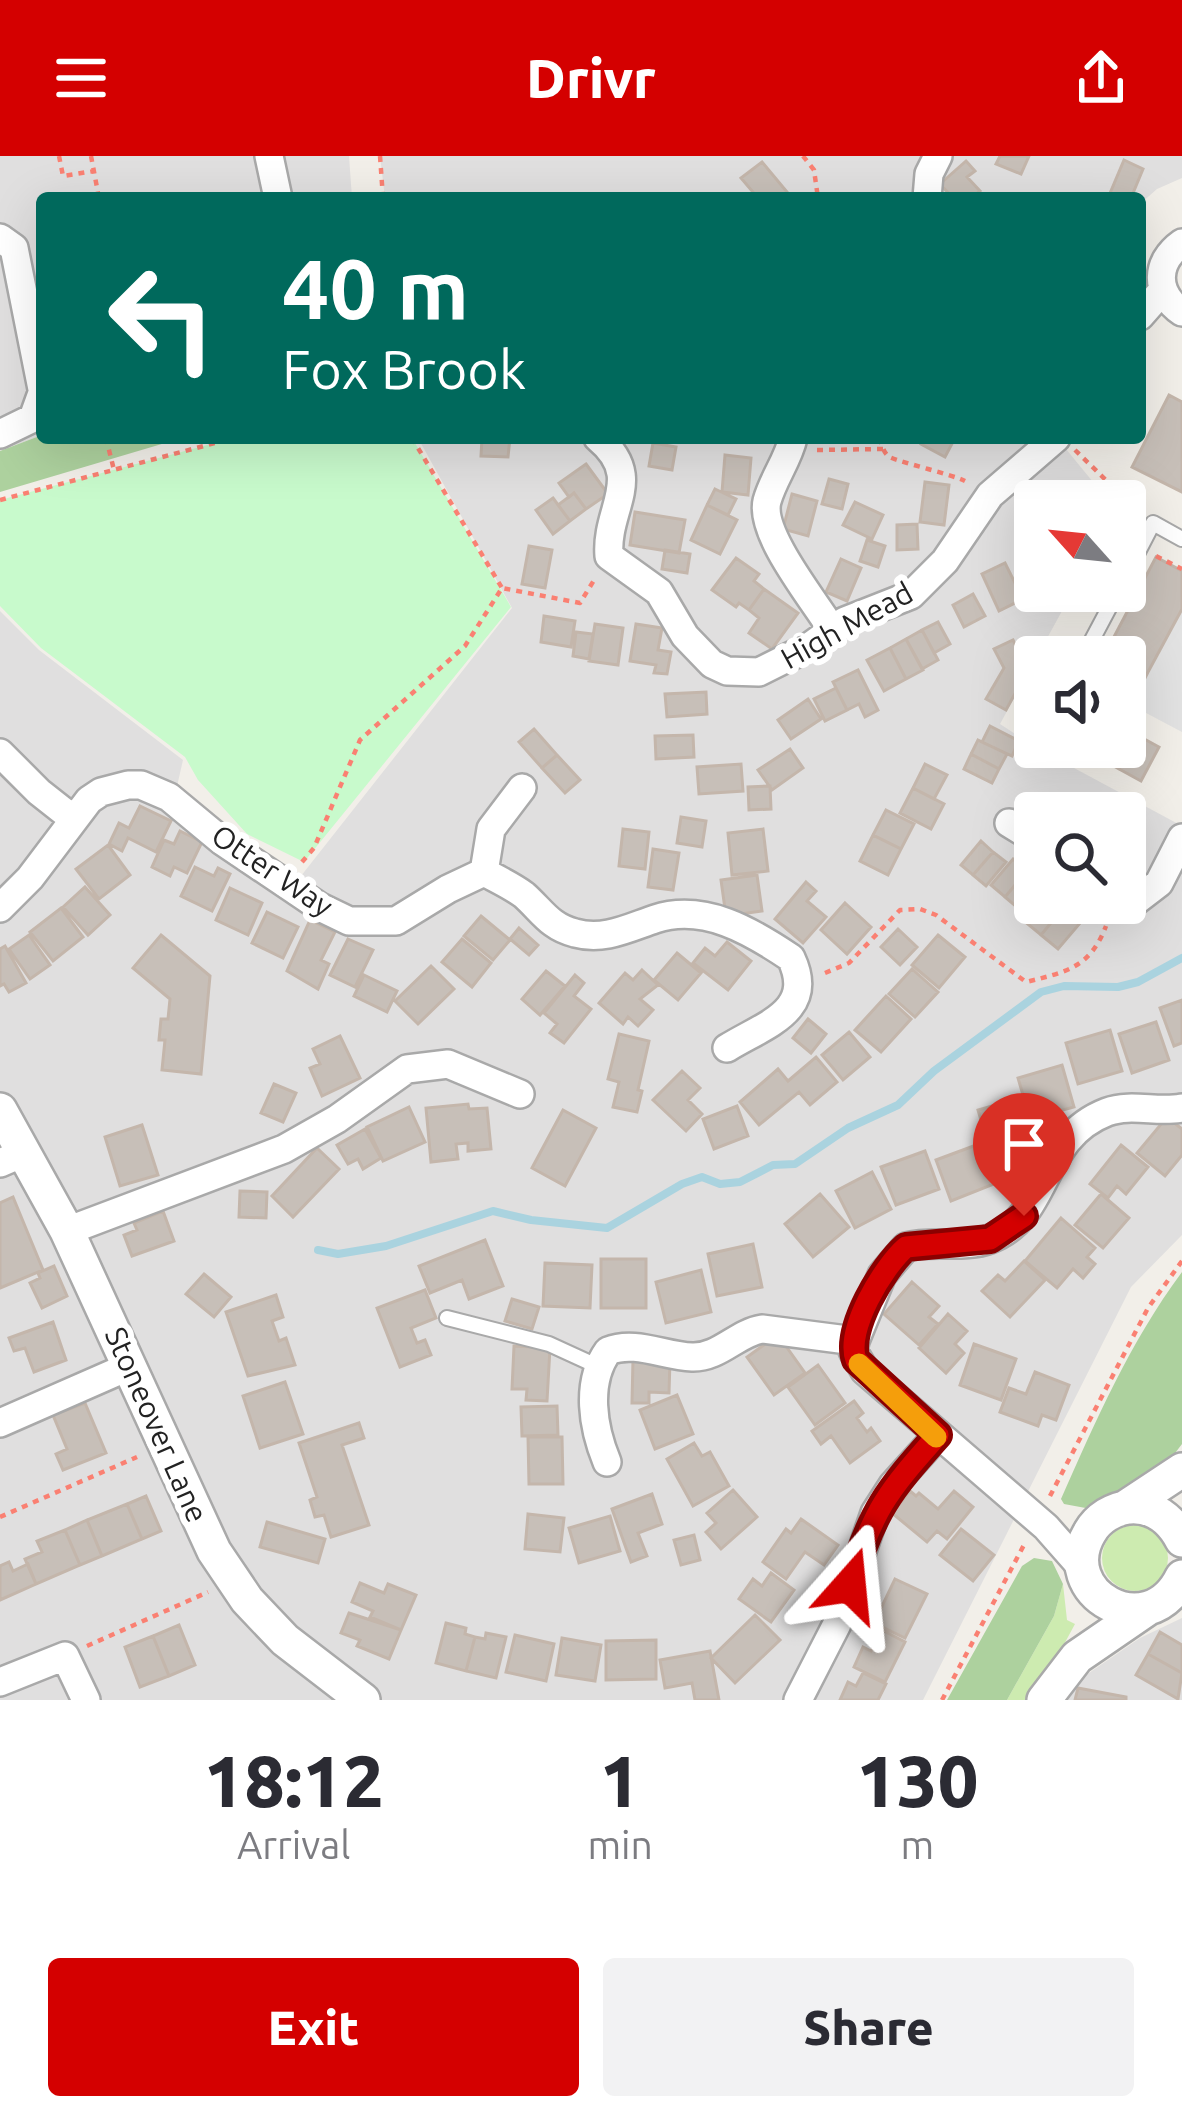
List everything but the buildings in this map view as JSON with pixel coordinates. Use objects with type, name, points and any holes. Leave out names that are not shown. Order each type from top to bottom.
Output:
[{"type":"street","points":[[269,156],[277,192]]},
{"type":"street","points":[[928,192],[929,174],[938,156]]},
{"type":"street","points":[[0,238],[14,248],[36,317]]},
{"type":"street","points":[[1146,309],[1162,291],[1163,261],[1182,243]]},
{"type":"street","points":[[1162,291],[1182,312]]},
{"type":"street","points":[[0,434],[34,418],[36,411]]},
{"type":"street","points":[[603,444],[621,466],[620,496],[607,540],[609,556]]},
{"type":"street","name":"High Mead","points":[[609,556],[659,592],[685,636],[712,664],[728,671],[759,672],[809,647],[830,628],[911,595],[945,561],[990,495],[1052,444]]},
{"type":"street","points":[[791,445],[767,498],[768,528],[830,628]]},
{"type":"street","points":[[0,753],[72,818]]},
{"type":"street","name":"Otter Way","points":[[0,908],[30,878],[72,818],[101,792],[141,785],[169,797],[222,841],[336,916],[381,924],[411,915],[448,889],[484,872]]},
{"type":"street","points":[[522,788],[490,829],[484,872],[524,896],[547,921],[597,937],[657,918],[699,913],[791,958],[801,988],[796,1002],[727,1048]]},
{"type":"street","points":[[1009,823],[1014,826]]},
{"type":"street","points":[[1146,893],[1159,883],[1182,838]]},
{"type":"street","points":[[67,1231],[284,1150],[406,1069],[448,1064],[520,1094]]},
{"type":"street","points":[[1170,1594],[1114,1607],[1042,1523],[865,1371],[853,1351],[882,1275],[906,1247],[990,1239],[1024,1216],[1054,1155],[1066,1138],[1090,1121],[1111,1110],[1182,1108]]},
{"type":"street","name":"Stoneover Lane","points":[[0,1110],[12,1158],[67,1231],[198,1519],[233,1581],[286,1640],[363,1700]]},
{"type":"street","points":[[608,1462],[597,1437],[597,1366],[608,1351],[617,1347],[708,1355],[762,1329],[855,1341]]},
{"type":"street","points":[[0,1423],[130,1366]]},
{"type":"street","points":[[798,1700],[837,1624],[874,1513],[938,1435]]},
{"type":"street","points":[[1077,1657],[1086,1577],[1084,1544],[1111,1515],[1182,1470]]},
{"type":"street","points":[[1179,1534],[1182,1492]]},
{"type":"street","points":[[1042,1523],[1155,1511],[1179,1534]]},
{"type":"street","points":[[1044,1700],[1077,1657],[1170,1594]]},
{"type":"street","points":[[0,1682],[65,1656],[86,1700]]},
{"type":"lane","points":[[1146,536],[1153,523],[1182,539]]},
{"type":"lane","points":[[447,1318],[549,1344],[597,1366]]},
{"type":"path","points":[[59,156],[63,176],[94,171]]},
{"type":"path","points":[[91,156],[99,192]]},
{"type":"path","points":[[380,156],[383,192]]},
{"type":"path","points":[[803,156],[814,170],[817,192]]},
{"type":"path","points":[[108,444],[114,470]]},
{"type":"path","points":[[0,500],[212,444]]},
{"type":"path","points":[[416,444],[502,588],[580,603],[609,556]]},
{"type":"path","points":[[881,444],[897,462],[937,469],[990,495]]},
{"type":"path","points":[[1066,444],[1106,480]]},
{"type":"path","points":[[791,445],[883,449]]},
{"type":"path","points":[[286,881],[314,848],[360,740],[465,646],[502,588]]},
{"type":"path","points":[[799,974],[829,972],[849,963],[900,910],[920,909],[936,915],[1026,982],[1061,973],[1097,951]]},
{"type":"path","points":[[942,1700],[1042,1523],[1148,1307],[1182,1261]]},
{"type":"path","points":[[0,1516],[164,1445]]},
{"type":"path","points":[[65,1656],[233,1581]]},
{"type":"shaded area","points":[[0,156],[349,156],[352,192],[36,192],[36,437],[0,451]]},
{"type":"shaded area","points":[[380,156],[1182,156],[1182,178],[1146,199],[1146,192],[384,192]]},
{"type":"shaded area","points":[[421,444],[1062,444],[1091,480],[1014,480],[1014,612],[1061,612],[1048,636],[1014,636],[1014,698],[1000,724],[1014,733],[1014,768],[1074,768],[1119,792],[1014,792],[1014,924],[1146,924],[1146,807],[1182,826],[1182,1235],[1131,1287],[923,1700],[0,1700],[0,611],[39,650],[183,760],[170,817],[286,895],[512,608]]},
{"type":"shaded area","points":[[1182,609],[1182,732],[1146,713],[1146,677]]},
{"type":"shaded area","points":[[1182,1618],[1182,1700],[1064,1700],[1083,1677],[1140,1638]]},
{"type":"green space","points":[[36,437],[36,444],[162,444],[0,492],[0,451]]},
{"type":"green space","points":[[211,444],[416,444],[511,607],[304,862],[247,834],[198,780],[185,757],[41,648],[0,606],[0,500]]},
{"type":"green space","points":[[1182,1272],[1182,1444],[1169,1461],[1091,1509],[1064,1504],[1061,1499],[1115,1382]]},
{"type":"green space","points":[[1135,1525],[1158,1535],[1168,1558],[1158,1581],[1135,1591],[1112,1581],[1102,1558],[1112,1535]]},
{"type":"green space","points":[[1034,1558],[1052,1561],[1063,1584],[1054,1616],[1007,1700],[947,1700],[1022,1566]]},
{"type":"green space","points":[[1063,1584],[1067,1620],[1075,1624],[1049,1672],[1026,1700],[1007,1700],[1054,1616]]},
{"type":"waterway","points":[[318,1250],[338,1254],[386,1246],[493,1211],[607,1228],[702,1177],[720,1184],[740,1182],[773,1165],[795,1164],[848,1128],[898,1105],[934,1071],[1041,992],[1064,986],[1118,987],[1138,982],[1182,958]]},
{"type":"slow traffic","points":[[859,1364],[936,1437]]},
{"type":"route","points":[[850,1585],[874,1513],[938,1435],[856,1360],[853,1351],[865,1308],[893,1258],[906,1247],[990,1239],[1024,1216]]}]
